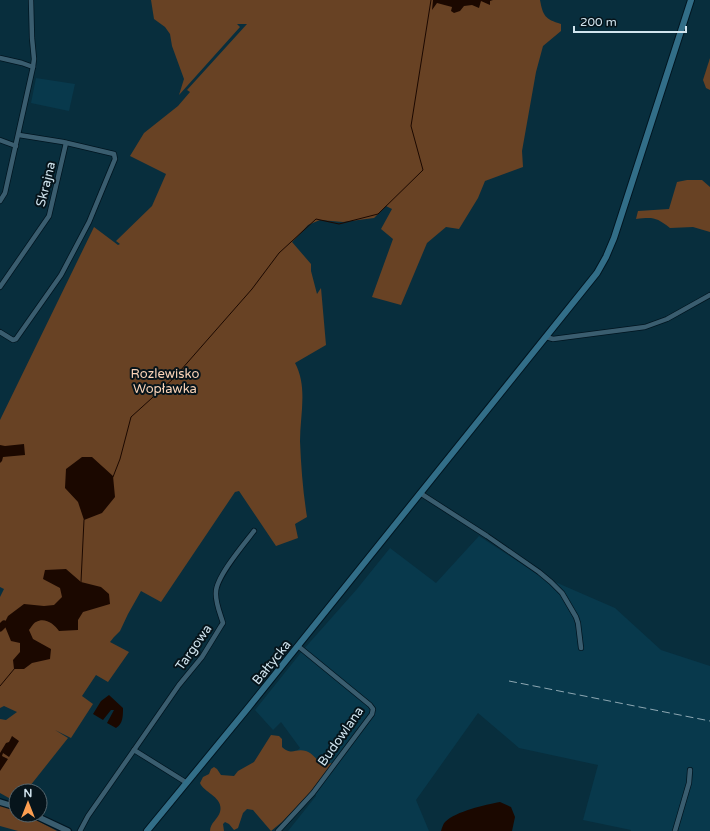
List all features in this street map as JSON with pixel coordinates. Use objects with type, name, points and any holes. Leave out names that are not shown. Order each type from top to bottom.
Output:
[{"type":"main road","name":"Bałtycka","points":[[147,831],[298,646],[597,273],[610,247],[691,0]]},
{"type":"street","points":[[0,201],[5,193],[33,67],[34,59],[31,0]]},
{"type":"street","points":[[0,58],[33,67]]},
{"type":"street","points":[[0,332],[13,340],[16,339],[62,274],[89,222],[115,159],[114,154],[66,143],[19,135]]},
{"type":"street","points":[[0,140],[16,146]]},
{"type":"street","name":"Skrajna","points":[[0,287],[49,216],[66,143]]},
{"type":"street","points":[[546,337],[553,340],[645,327],[667,319],[710,296]]},
{"type":"street","points":[[420,493],[487,536],[551,582],[562,593],[576,617],[581,648]]},
{"type":"street","name":"Targowa","points":[[80,831],[88,816],[179,685],[202,657],[223,623],[215,593],[216,585],[254,531]]},
{"type":"street","name":"Budowlana","points":[[278,831],[313,793],[372,714],[370,705],[298,646]]},
{"type":"street","points":[[134,750],[187,783]]},
{"type":"street","points":[[674,831],[689,783],[690,770]]},
{"type":"street","points":[[48,822],[68,831]]},
{"type":"shaded area","points":[[433,0],[493,0],[490,1],[490,5],[481,1],[479,8],[472,5],[464,6],[460,11],[454,13],[451,11],[452,7],[437,3],[432,10]]},
{"type":"shaded area","points":[[36,78],[75,84],[69,111],[31,103]]},
{"type":"shaded area","points":[[24,444],[25,455],[3,457],[0,463],[0,445],[5,446]]},
{"type":"shaded area","points":[[82,457],[92,457],[113,476],[115,497],[102,513],[84,520],[78,502],[65,488],[66,469]]},
{"type":"shaded area","points":[[479,536],[539,575],[615,608],[661,650],[710,666],[710,831],[631,831],[583,820],[598,765],[519,748],[478,713],[416,800],[429,831],[288,831],[316,796],[292,755],[300,748],[281,722],[273,730],[255,710],[303,650],[357,589],[390,548],[436,583]]},
{"type":"shaded area","points":[[66,569],[81,582],[101,587],[109,594],[110,604],[83,612],[78,620],[78,630],[59,631],[55,626],[43,620],[33,624],[29,630],[33,639],[51,649],[50,659],[32,663],[24,669],[14,669],[13,660],[20,652],[20,643],[11,641],[4,624],[8,616],[24,604],[44,606],[54,605],[62,597],[60,588],[43,579],[45,570]]},
{"type":"shaded area","points":[[109,695],[123,708],[123,717],[116,728],[107,723],[114,710],[111,710],[103,720],[93,714],[101,701]]},
{"type":"shaded area","points":[[12,736],[19,741],[9,757],[3,753],[2,756],[8,759],[0,771],[0,753]]},
{"type":"shaded area","points":[[500,802],[511,807],[515,817],[512,831],[441,831],[445,822],[456,815],[471,809]]},
{"type":"green space","name":"Rozlewisko Wopławka","points":[[151,0],[540,0],[542,10],[546,16],[561,24],[561,31],[543,46],[536,72],[522,151],[523,167],[485,181],[478,198],[459,229],[446,227],[427,243],[401,305],[372,297],[393,239],[381,229],[392,209],[386,206],[374,218],[343,222],[320,220],[308,225],[292,242],[311,264],[311,271],[317,294],[321,288],[326,345],[295,363],[299,372],[302,391],[300,441],[302,479],[307,517],[295,524],[298,538],[276,546],[239,491],[235,492],[161,602],[141,591],[120,631],[110,642],[129,652],[108,682],[96,675],[82,696],[93,704],[71,738],[55,730],[68,738],[32,783],[8,783],[8,798],[0,793],[0,719],[6,720],[17,712],[4,706],[0,708],[0,597],[4,589],[0,587],[0,420],[94,227],[118,245],[120,244],[116,241],[152,206],[166,174],[130,156],[144,133],[178,106],[190,92],[187,90],[247,24],[237,24],[240,27],[179,95],[184,79],[172,46],[170,34],[165,27],[154,19]]},
{"type":"green space","points":[[710,58],[710,90],[706,88],[703,80]]},
{"type":"green space","points":[[702,180],[710,187],[710,232],[693,227],[670,228],[654,219],[636,219],[638,211],[669,209],[677,182]]},
{"type":"green space","points":[[271,735],[279,736],[282,739],[282,747],[285,750],[306,751],[324,764],[333,764],[314,789],[282,822],[271,831],[253,810],[247,809],[243,813],[238,828],[234,830],[225,822],[223,824],[224,831],[210,831],[211,826],[220,812],[220,807],[216,799],[202,787],[200,783],[203,777],[209,774],[211,769],[214,767],[221,775],[234,776],[238,771],[254,762]]},
{"type":"green space","points":[[0,803],[8,806],[8,823],[42,823],[57,831],[18,831],[0,826]]},
{"type":"waterway","points":[[113,477],[120,459],[131,417],[173,379],[252,289],[279,253],[316,219],[339,224],[378,214],[423,170],[411,126],[431,0]]},
{"type":"waterway","points":[[81,582],[84,520]]},
{"type":"waterway","points":[[0,628],[4,624]]},
{"type":"waterway","points":[[0,686],[15,668]]},
{"type":"railway","points":[[509,681],[710,721]]}]
